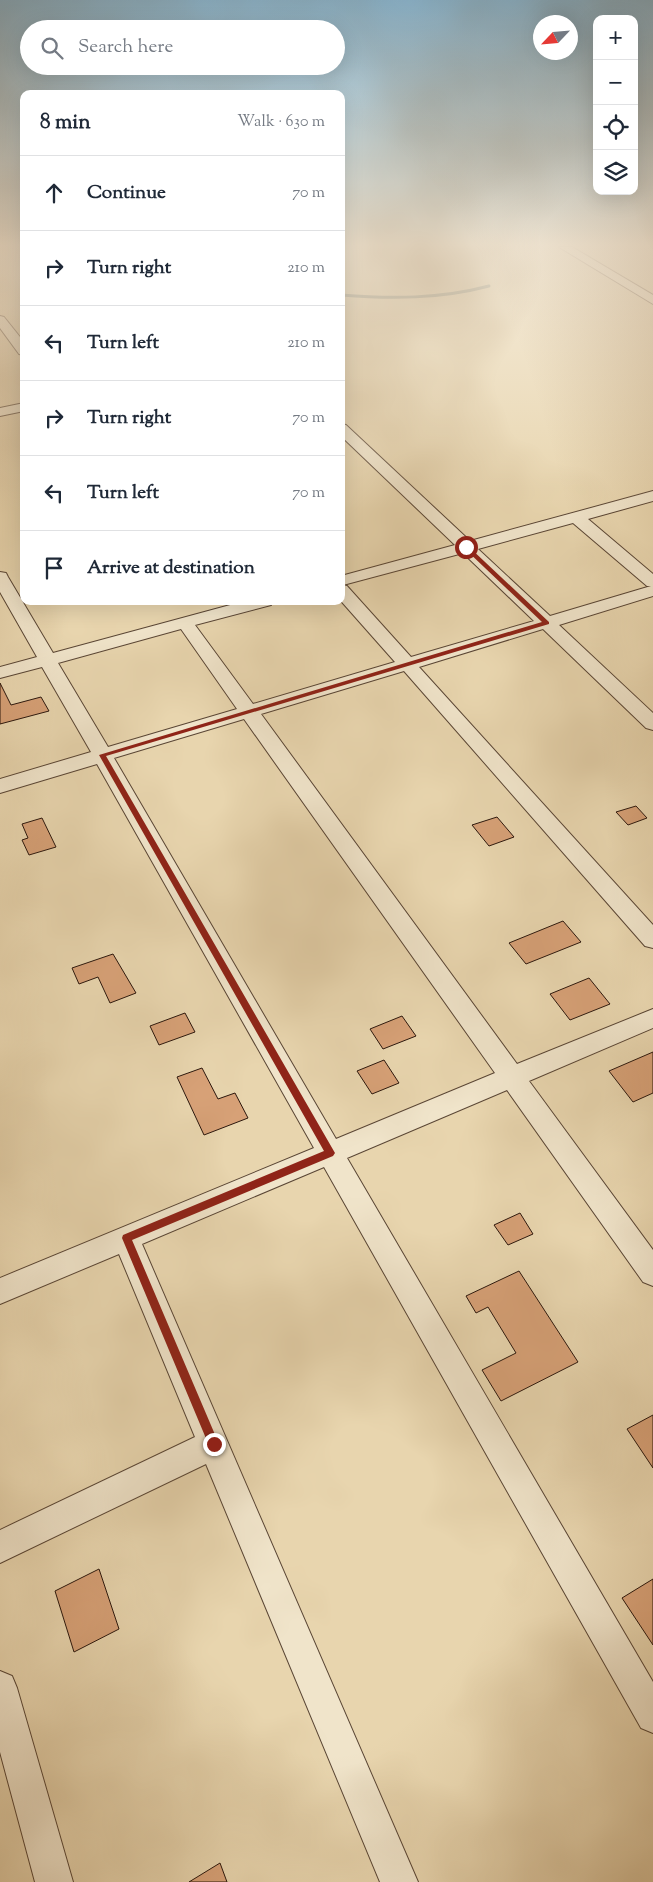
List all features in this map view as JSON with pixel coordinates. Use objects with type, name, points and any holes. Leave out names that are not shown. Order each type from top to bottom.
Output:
[{"type":"street","points":[[11,335],[20,346]]},
{"type":"street","points":[[0,412],[20,408]]},
{"type":"street","points":[[345,432],[653,724]]},
{"type":"street","points":[[345,580],[653,496]]},
{"type":"street","points":[[576,517],[653,582]]},
{"type":"street","points":[[0,577],[653,1716]]},
{"type":"street","points":[[0,786],[653,591]]},
{"type":"street","points":[[345,594],[653,940]]},
{"type":"street","points":[[0,673],[185,623],[219,607],[235,605]]},
{"type":"street","points":[[185,623],[653,1274]]},
{"type":"street","points":[[0,1291],[653,1018]]},
{"type":"street","points":[[126,1238],[399,1882]]},
{"type":"street","points":[[0,1547],[214,1444]]},
{"type":"street","points":[[0,1688],[54,1882]]},
{"type":"building","points":[[0,683],[11,705],[41,697],[49,711],[0,724]]},
{"type":"building","points":[[636,806],[647,818],[628,825],[616,812]]},
{"type":"building","points":[[497,817],[514,837],[489,846],[472,825]]},
{"type":"building","points":[[42,818],[56,847],[29,855],[22,840],[28,838],[22,824]]},
{"type":"building","points":[[563,921],[581,942],[526,964],[509,943]]},
{"type":"building","points":[[113,954],[136,993],[110,1003],[98,977],[79,984],[72,968]]},
{"type":"building","points":[[589,978],[610,1004],[570,1020],[550,994]]},
{"type":"building","points":[[185,1013],[195,1032],[159,1045],[150,1026]]},
{"type":"building","points":[[402,1016],[416,1036],[383,1049],[370,1029]]},
{"type":"building","points":[[653,1052],[653,1093],[633,1102],[609,1071]]},
{"type":"building","points":[[384,1060],[399,1083],[372,1094],[357,1071]]},
{"type":"building","points":[[202,1068],[218,1099],[235,1093],[248,1118],[204,1135],[177,1077]]},
{"type":"building","points":[[520,1213],[533,1234],[508,1245],[494,1225]]},
{"type":"building","points":[[519,1271],[578,1362],[501,1401],[482,1370],[516,1353],[488,1307],[476,1313],[466,1296]]},
{"type":"building","points":[[653,1415],[653,1468],[627,1429]]},
{"type":"building","points":[[99,1569],[119,1629],[74,1652],[55,1591]]},
{"type":"building","points":[[653,1579],[653,1645],[622,1598]]},
{"type":"building","points":[[220,1863],[227,1882],[189,1882]]},
{"type":"route","points":[[214,1444],[126,1238],[330,1153],[102,755],[547,623],[466,547]]}]
